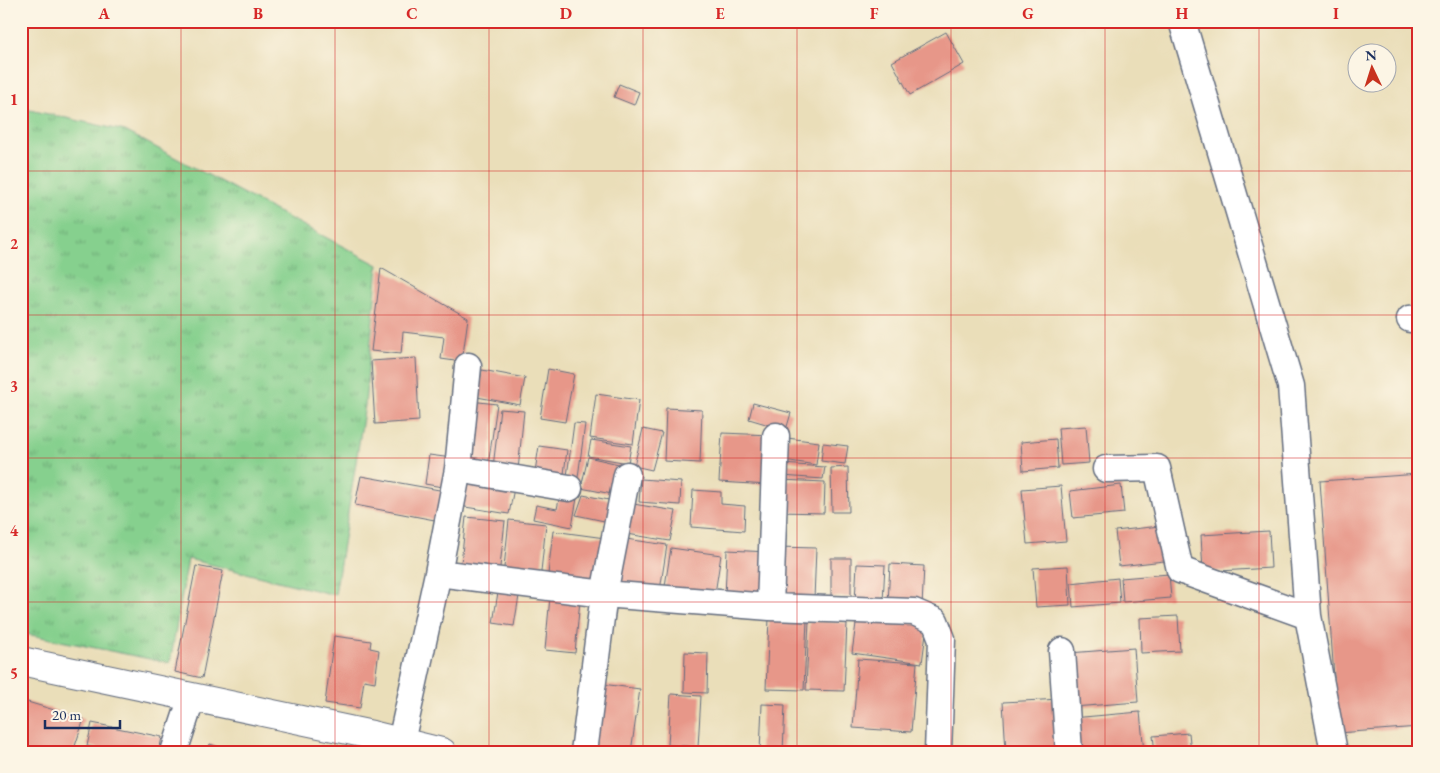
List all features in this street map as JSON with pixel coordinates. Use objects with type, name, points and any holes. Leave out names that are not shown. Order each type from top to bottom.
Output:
[{"type":"street","points":[[1182,21],[1291,386],[1308,616],[1334,752]]},
{"type":"street","points":[[401,742],[438,573],[458,468],[468,366]]},
{"type":"street","points":[[770,607],[776,436]]},
{"type":"street","points":[[458,468],[569,488]]},
{"type":"street","points":[[1106,469],[1158,468],[1180,570],[1308,616]]},
{"type":"street","points":[[584,752],[604,594],[627,475]]},
{"type":"street","points":[[438,573],[604,594],[770,607],[914,612],[935,621],[942,639],[938,752]]},
{"type":"street","points":[[1062,651],[1069,752]]},
{"type":"street","points":[[21,661],[192,697],[370,743],[401,742],[442,752]]},
{"type":"street","points":[[174,752],[192,697]]},
{"type":"green space","points":[[21,108],[125,131],[378,265],[365,405],[335,595],[188,559],[170,663],[21,633]]},
{"type":"building","points":[[946,32],[964,64],[910,95],[892,62]]},
{"type":"building","points":[[619,84],[639,92],[634,105],[614,97]]},
{"type":"building","points":[[381,268],[468,318],[462,362],[441,359],[444,337],[403,332],[401,354],[371,351]]},
{"type":"building","points":[[416,358],[419,421],[375,424],[371,361]]},
{"type":"building","points":[[548,369],[574,374],[565,422],[540,418]]},
{"type":"building","points":[[482,370],[525,378],[520,405],[477,397]]},
{"type":"building","points":[[596,394],[639,400],[633,444],[590,438]]},
{"type":"building","points":[[470,401],[497,404],[488,466],[462,462]]},
{"type":"building","points":[[753,403],[791,413],[786,430],[749,419]]},
{"type":"building","points":[[666,408],[702,410],[700,463],[664,461]]},
{"type":"building","points":[[500,409],[524,411],[518,470],[493,467]]},
{"type":"building","points":[[574,423],[585,424],[577,485],[566,484]]},
{"type":"building","points":[[1086,426],[1089,463],[1061,465],[1058,428]]},
{"type":"building","points":[[643,429],[662,433],[652,470],[634,466]]},
{"type":"building","points":[[722,433],[771,435],[769,485],[719,482]]},
{"type":"building","points":[[787,438],[819,442],[816,465],[784,460]]},
{"type":"building","points":[[1056,439],[1058,468],[1023,471],[1021,442]]},
{"type":"building","points":[[591,440],[631,446],[628,463],[588,456]]},
{"type":"building","points":[[823,443],[848,446],[845,464],[821,461]]},
{"type":"building","points":[[539,446],[567,450],[563,482],[534,478]]},
{"type":"building","points":[[429,455],[452,458],[448,488],[425,484]]},
{"type":"building","points":[[588,457],[623,465],[617,495],[581,488]]},
{"type":"building","points":[[782,464],[825,467],[823,479],[782,476]]},
{"type":"building","points":[[848,467],[849,512],[832,512],[831,468]]},
{"type":"building","points":[[1419,474],[1419,727],[1338,733],[1320,481]]},
{"type":"building","points":[[361,476],[445,491],[440,521],[355,505]]},
{"type":"building","points":[[463,479],[514,488],[509,514],[459,506]]},
{"type":"building","points":[[641,479],[681,482],[680,505],[639,502]]},
{"type":"building","points":[[780,480],[825,482],[824,513],[779,512]]},
{"type":"building","points":[[1121,485],[1124,513],[1073,518],[1070,491]]},
{"type":"building","points":[[1061,486],[1066,541],[1027,544],[1022,489]]},
{"type":"building","points":[[693,490],[721,492],[721,504],[745,506],[744,531],[691,527]]},
{"type":"building","points":[[560,495],[577,498],[572,527],[533,519],[536,505],[557,509]]},
{"type":"building","points":[[583,495],[614,501],[609,522],[576,515]]},
{"type":"building","points":[[627,503],[676,511],[670,541],[621,533]]},
{"type":"building","points":[[466,517],[505,521],[499,576],[460,572]]},
{"type":"building","points":[[509,520],[546,524],[540,581],[503,577]]},
{"type":"building","points":[[1160,526],[1164,561],[1119,566],[1115,531]]},
{"type":"building","points":[[553,531],[605,538],[598,589],[547,583]]},
{"type":"building","points":[[1269,531],[1271,568],[1203,572],[1201,535]]},
{"type":"building","points":[[619,538],[667,545],[659,597],[612,590]]},
{"type":"building","points":[[777,547],[816,548],[814,599],[776,598]]},
{"type":"building","points":[[671,548],[721,555],[714,600],[664,592]]},
{"type":"building","points":[[727,550],[769,552],[767,599],[725,597]]},
{"type":"building","points":[[831,558],[851,558],[851,597],[831,597]]},
{"type":"building","points":[[857,564],[885,565],[883,602],[855,601]]},
{"type":"building","points":[[890,564],[924,566],[922,606],[888,604]]},
{"type":"building","points":[[196,566],[223,571],[202,678],[175,672]]},
{"type":"building","points":[[1068,566],[1070,605],[1036,607],[1033,568]]},
{"type":"building","points":[[1169,574],[1171,598],[1123,602],[1121,578]]},
{"type":"building","points":[[1118,578],[1120,603],[1073,607],[1071,583]]},
{"type":"building","points":[[499,586],[520,590],[514,626],[493,623]]},
{"type":"building","points":[[550,597],[580,600],[575,653],[545,650]]},
{"type":"building","points":[[857,616],[927,625],[922,663],[852,653]]},
{"type":"building","points":[[1178,616],[1180,651],[1141,653],[1140,618]]},
{"type":"building","points":[[769,618],[807,619],[804,690],[766,689]]},
{"type":"building","points":[[809,621],[847,623],[844,691],[806,690]]},
{"type":"building","points":[[334,636],[371,641],[370,648],[379,650],[375,682],[364,680],[360,708],[325,703]]},
{"type":"building","points":[[1134,648],[1138,702],[1073,707],[1069,653]]},
{"type":"building","points":[[685,652],[708,653],[707,693],[684,692]]},
{"type":"building","points":[[858,659],[917,663],[911,732],[853,728]]},
{"type":"building","points":[[602,684],[640,689],[631,752],[592,752]]},
{"type":"building","points":[[671,694],[701,696],[698,747],[668,745]]},
{"type":"building","points":[[1061,699],[1064,752],[1006,752],[1003,702]]},
{"type":"building","points":[[21,700],[84,719],[73,752],[21,752]]},
{"type":"building","points":[[762,704],[785,705],[783,752],[760,752]]},
{"type":"building","points":[[1140,712],[1144,752],[1075,752],[1072,718]]},
{"type":"building","points":[[92,723],[162,737],[159,752],[115,752],[87,746]]},
{"type":"building","points":[[1189,733],[1191,752],[1155,752],[1153,736]]},
{"type":"building","points":[[210,744],[230,751],[230,752],[207,752]]}]
